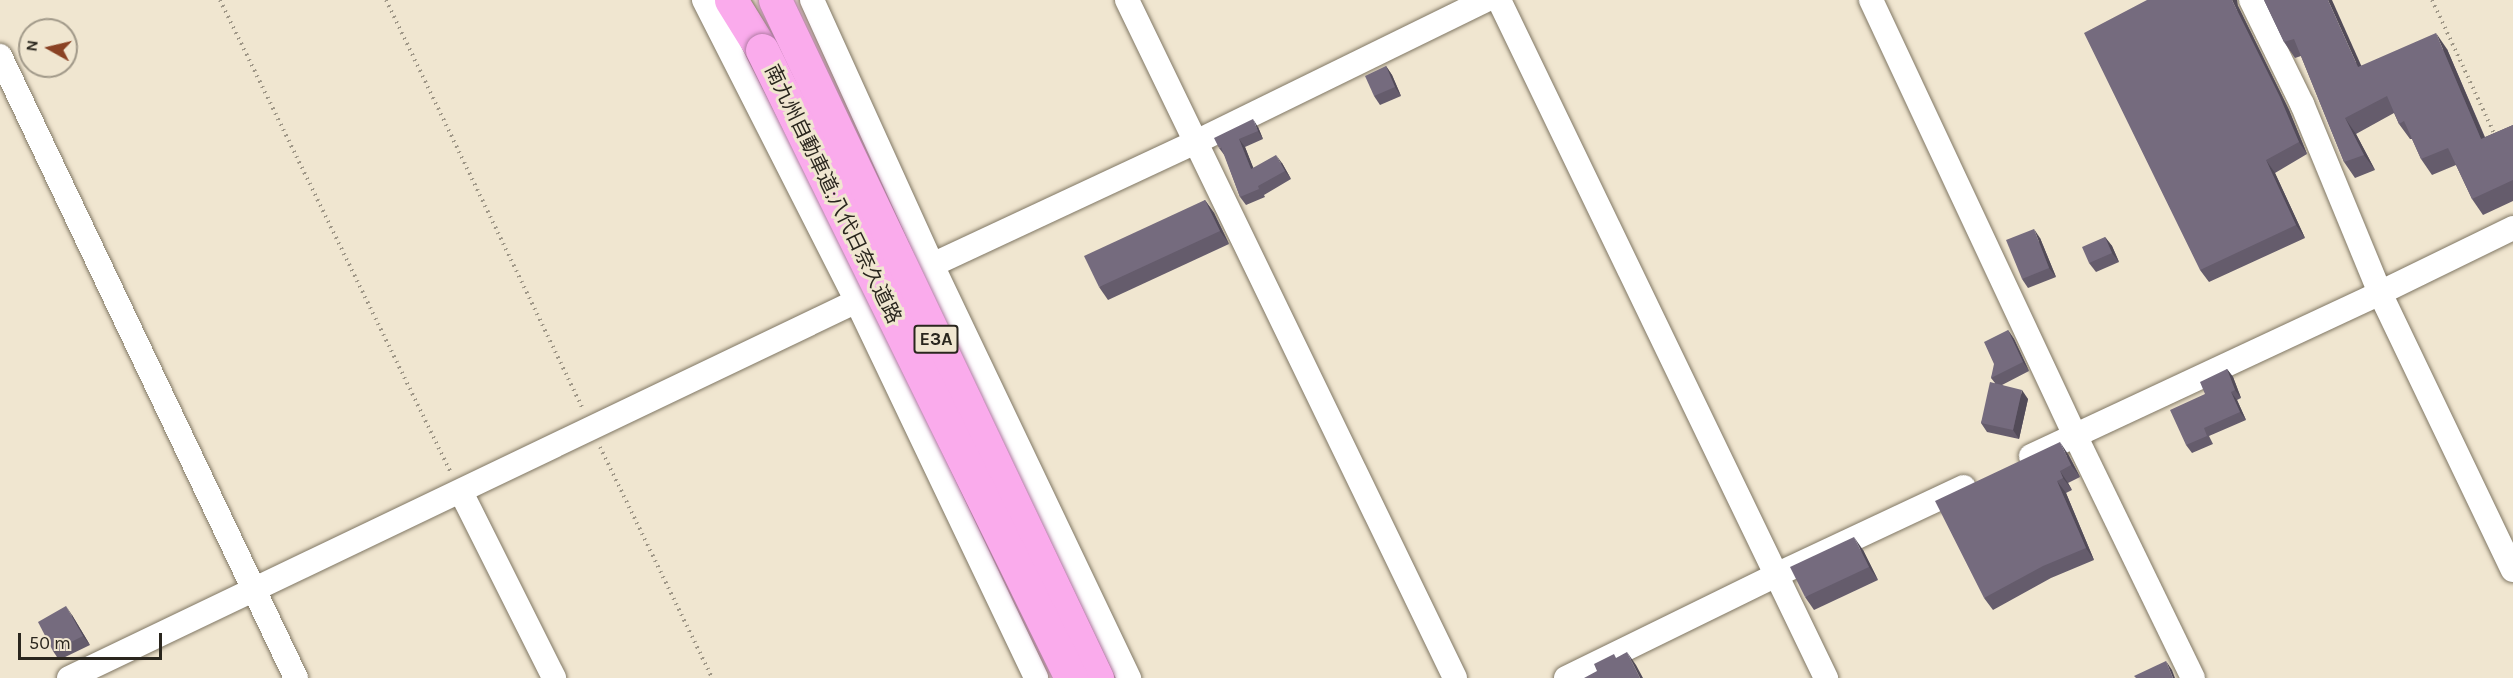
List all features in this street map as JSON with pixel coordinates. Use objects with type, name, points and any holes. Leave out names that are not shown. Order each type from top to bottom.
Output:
[{"type":"highway","points":[[731,0],[762,50]]},
{"type":"highway","name":"南九州自動車道;八代日奈久道路","points":[[738,0],[1071,678]]},
{"type":"highway","name":"南九州自動車道;八代日奈久道路","points":[[775,0],[1097,678]]},
{"type":"street","points":[[704,0],[857,302],[1036,678]]},
{"type":"street","points":[[812,0],[932,266],[1129,678]]},
{"type":"street","points":[[1127,0],[1455,678]]},
{"type":"street","points":[[69,678],[1196,142],[1486,0]]},
{"type":"street","points":[[1499,0],[1827,678]]},
{"type":"street","points":[[1871,0],[2075,435],[2193,678]]},
{"type":"street","points":[[2251,0],[2302,104],[2380,293],[2513,570]]},
{"type":"street","points":[[0,56],[296,678]]},
{"type":"street","points":[[2012,465],[2380,293],[2513,228]]},
{"type":"street","points":[[1566,678],[1778,574],[1980,480]]},
{"type":"street","points":[[452,496],[554,678]]},
{"type":"path","points":[[220,0],[452,496]]},
{"type":"path","points":[[386,0],[712,678]]},
{"type":"path","points":[[2432,0],[2499,144]]},
{"type":"building","points":[[2147,0],[2232,0],[2280,97],[2299,142],[2266,160],[2296,225],[2200,270],[2084,33]]},
{"type":"building","points":[[2264,0],[2328,0],[2358,67],[2436,33],[2481,139],[2513,125],[2513,180],[2472,199],[2448,148],[2421,159],[2404,121],[2399,124],[2387,96],[2345,118],[2364,155],[2344,162],[2294,39],[2284,42]]},
{"type":"building","points":[[1386,66],[1395,87],[1374,96],[1365,76]]},
{"type":"building","points":[[1253,119],[1258,131],[1239,139],[1251,169],[1276,155],[1285,171],[1258,186],[1259,189],[1240,197],[1221,147],[1219,148],[1214,138]]},
{"type":"building","points":[[1205,200],[1220,231],[1099,287],[1084,256]]},
{"type":"building","points":[[2034,229],[2049,268],[2022,279],[2006,240]]},
{"type":"building","points":[[2105,237],[2112,253],[2089,263],[2082,247]]},
{"type":"building","points":[[2008,330],[2023,362],[1991,378],[1994,364],[1984,342]]},
{"type":"building","points":[[2227,369],[2235,390],[2231,392],[2240,412],[2204,428],[2207,436],[2186,445],[2170,410],[2205,394],[2200,382]]},
{"type":"building","points":[[1990,382],[2022,390],[2013,430],[1981,423]]},
{"type":"building","points":[[2060,442],[2071,465],[2060,471],[2063,478],[2057,481],[2086,548],[2043,566],[1984,598],[1935,501]]},
{"type":"building","points":[[1854,537],[1869,567],[1805,597],[1790,567]]},
{"type":"building","points":[[66,606],[83,636],[53,651],[38,622]]},
{"type":"building","points":[[1627,652],[1640,678],[1584,678],[1597,671],[1594,664],[1614,654],[1616,658]]},
{"type":"building","points":[[2166,661],[2173,678],[2136,678],[2134,676]]}]
